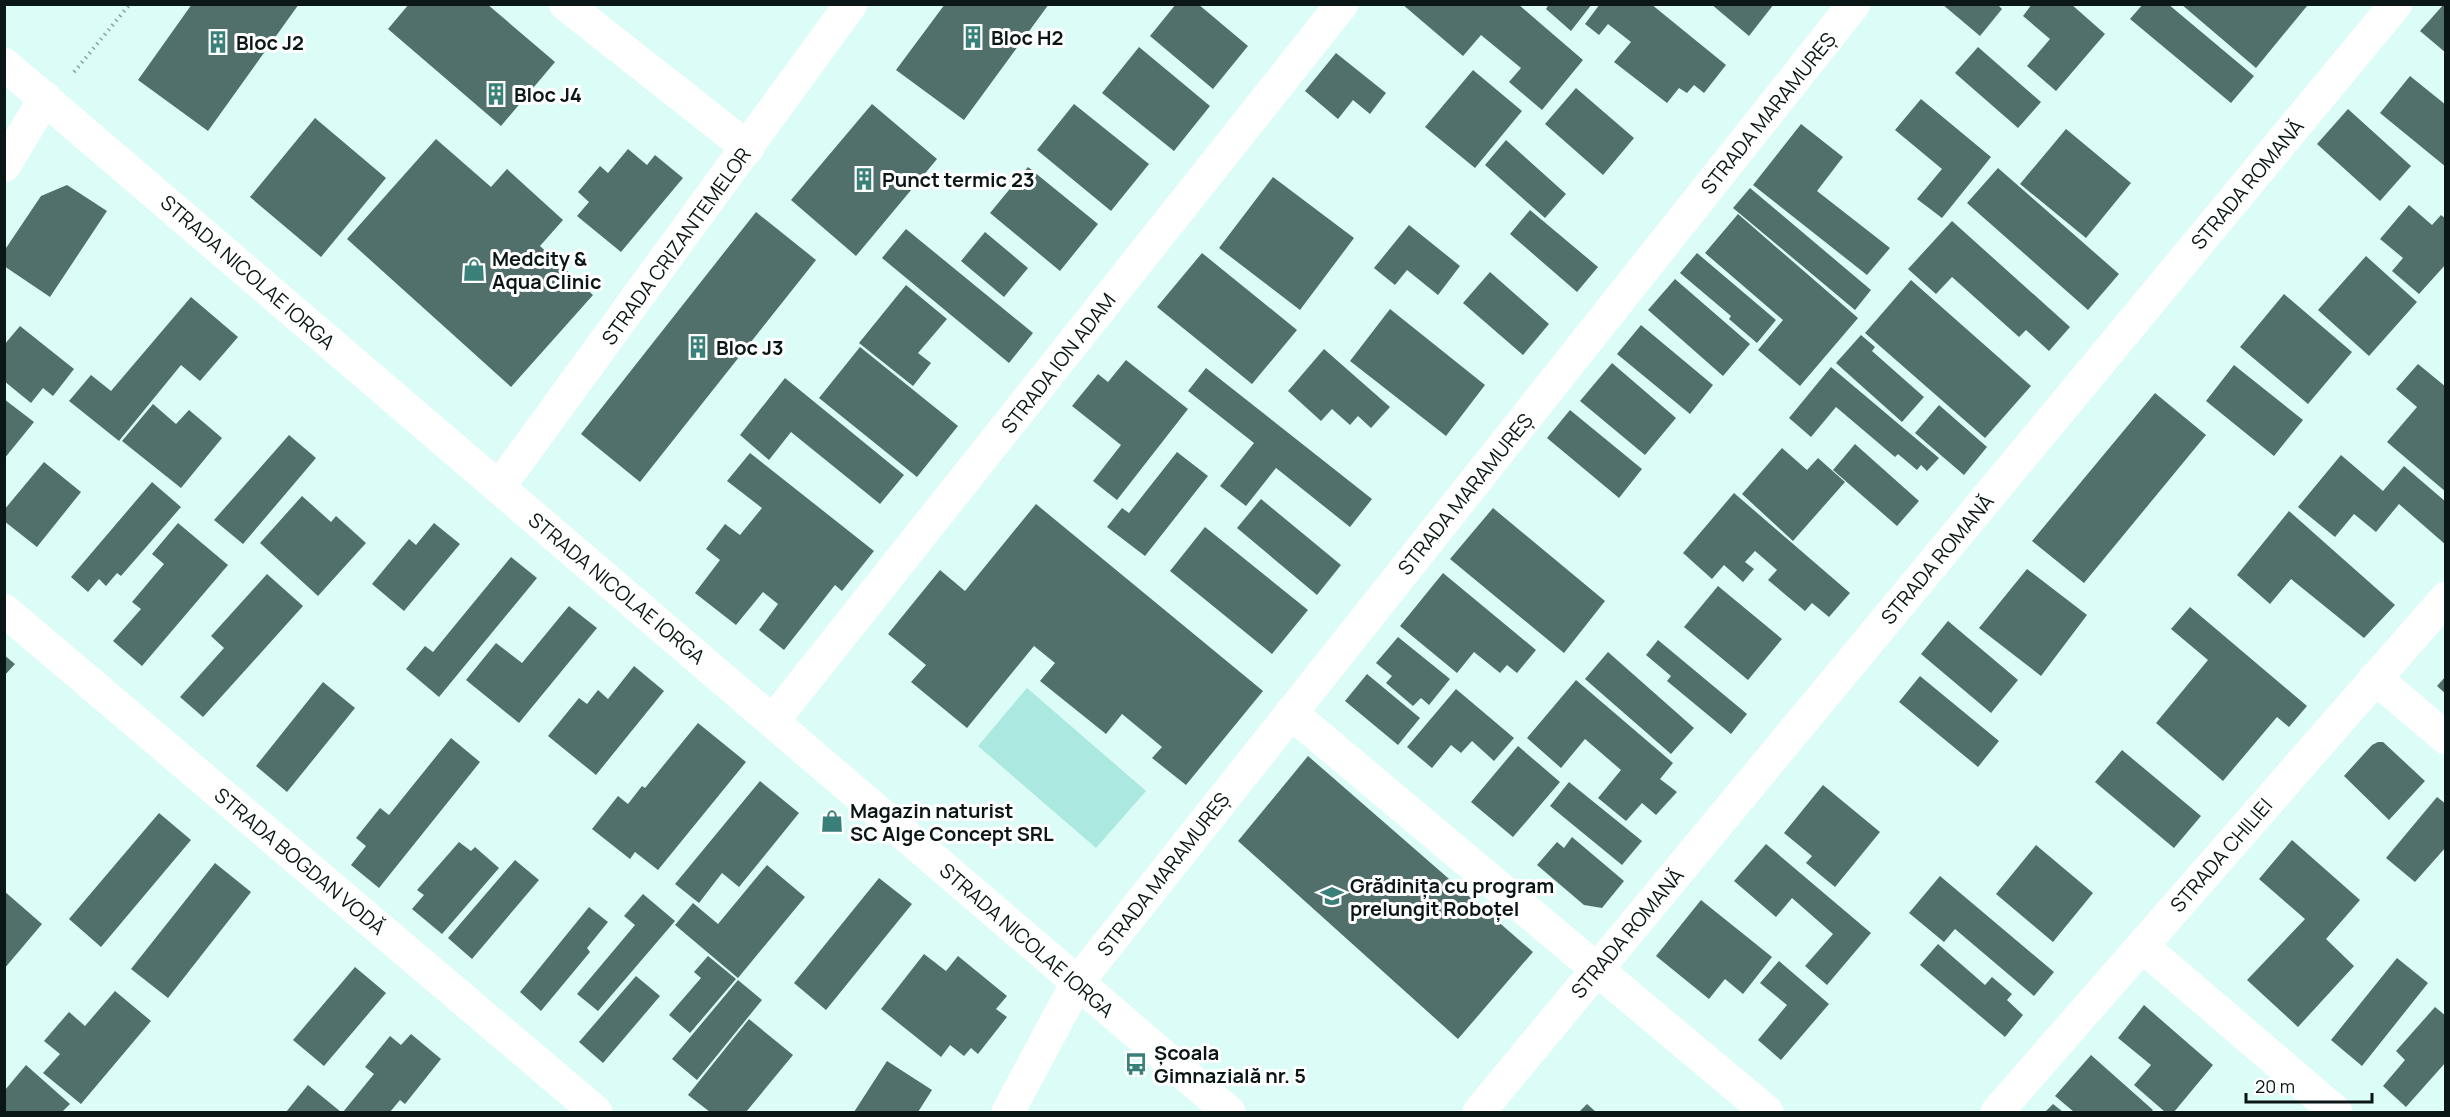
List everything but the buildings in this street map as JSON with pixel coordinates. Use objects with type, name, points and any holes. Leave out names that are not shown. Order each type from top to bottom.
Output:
[{"type":"street","points":[[565,4],[748,148]]},
{"type":"street","name":"STRADA CRIZANTEMELOR","points":[[499,488],[852,4]]},
{"type":"street","name":"STRADA ION ADAM","points":[[773,721],[1342,4]]},
{"type":"street","name":"STRADA MARAMUREȘ","points":[[1008,1113],[1077,983],[1854,4]]},
{"type":"street","name":"STRADA ROMANĂ","points":[[1479,1113],[2396,4]]},
{"type":"street","name":"STRADA NICOLAE IORGA","points":[[4,64],[1229,1113]]},
{"type":"street","points":[[4,166],[45,98]]},
{"type":"street","name":"STRADA CHILIEI","points":[[1997,1113],[2445,598]]},
{"type":"street","name":"STRADA BOGDAN VODĂ","points":[[4,610],[596,1113]]},
{"type":"street","points":[[2376,678],[2445,738]]},
{"type":"street","points":[[1291,713],[1767,1113]]},
{"type":"street","points":[[2142,946],[2336,1113]]},
{"type":"path","points":[[71,75],[130,4]]},
{"type":"green space","points":[[1027,688],[1146,791],[1096,848],[978,746]]},
{"type":"place","name":"Bloc H2","points":[[973,37]]},
{"type":"place","name":"Bloc J2","points":[[218,42]]},
{"type":"place","name":"Bloc J4","points":[[496,94]]},
{"type":"place","name":"Punct termic 23","points":[[864,179]]},
{"type":"place","name":"Medcity & Aqua Clinic","points":[[474,270]]},
{"type":"place","name":"Bloc J3","points":[[698,347]]},
{"type":"place","name":"Magazin naturist SC Alge Concept SRL","points":[[832,821]]},
{"type":"place","name":"Grădinița cu program prelungit Roboțel","points":[[1332,896]]},
{"type":"place","name":"Școala Gimnazială nr. 5","points":[[1136,1064]]}]
